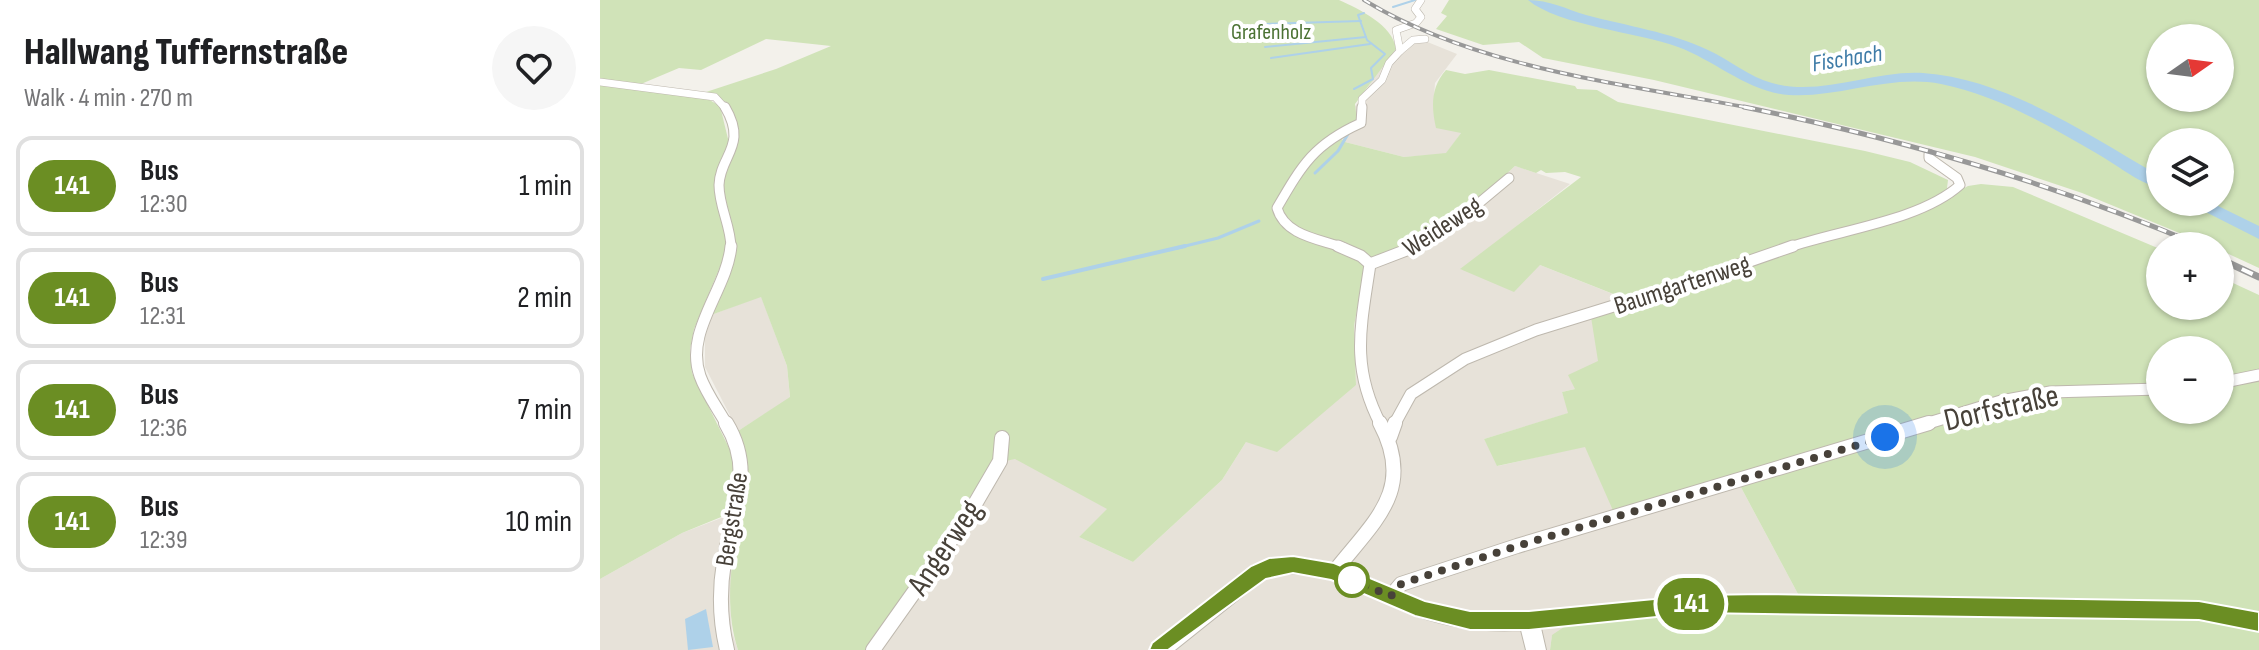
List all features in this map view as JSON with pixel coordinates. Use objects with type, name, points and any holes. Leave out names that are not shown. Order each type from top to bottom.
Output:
[{"type":"street","points":[[1400,51],[1396,30],[1419,20],[1421,15],[1415,9],[1421,0]]},
{"type":"street","points":[[1334,572],[1394,488],[1395,456],[1390,437],[1362,384],[1358,356],[1370,264],[1353,250],[1288,227],[1279,219],[1277,208],[1310,151],[1331,135],[1361,123],[1362,99],[1382,80],[1389,63],[1413,40],[1425,39]]},
{"type":"street","name":"Bergstraße","points":[[600,82],[715,97],[727,105],[732,120],[731,154],[720,179],[731,245],[725,271],[696,349],[702,383],[740,453],[741,492],[728,538],[718,599],[721,631],[727,650]]},
{"type":"street","name":"Baumgartenweg","points":[[1390,437],[1398,412],[1410,395],[1470,358],[1528,333],[1762,258],[1805,241],[1901,213],[1950,194],[1960,185],[1957,178],[1929,158],[1929,154]]},
{"type":"street","name":"Weideweg","points":[[1370,264],[1410,251],[1451,227],[1509,178]]},
{"type":"street","points":[[2234,380],[2259,375]]},
{"type":"street","name":"Dorfstraße","points":[[1391,596],[1401,584],[1517,546],[2001,401],[2050,392],[2146,389]]},
{"type":"street","name":"Angerweg","points":[[873,650],[976,502],[1000,461],[1002,438]]},
{"type":"street","points":[[1160,650],[1269,567],[1293,564],[1334,572],[1441,616],[1470,621],[1529,621],[1696,604],[2199,610],[2259,622]]},
{"type":"street","points":[[1529,621],[1536,650]]},
{"type":"shaded area","points":[[1425,41],[1457,54],[1435,83],[1434,96],[1461,133],[1446,154],[1404,157],[1345,142],[1337,134],[1385,61],[1396,49]]},
{"type":"shaded area","points":[[1515,166],[1570,184],[1461,270],[1540,265],[1633,302],[1595,327],[1599,362],[1575,389],[1562,392],[1569,413],[1484,439],[1498,466],[1586,446],[1736,478],[1806,609],[1552,635],[1550,650],[868,650],[992,464],[1016,458],[1108,509],[1079,537],[1133,562],[1222,480],[1246,442],[1356,385],[1354,326],[1364,271],[1460,217]]},
{"type":"shaded area","points":[[761,296],[787,366],[790,398],[738,431],[705,367],[705,337],[711,315]]},
{"type":"shaded area","points":[[745,509],[737,536],[730,606],[732,632],[738,650],[600,650],[600,579],[682,533]]},
{"type":"green space","name":"Grafenholz","points":[[600,0],[1339,0],[1382,25],[1394,40],[1396,49],[1355,104],[1357,122],[1337,135],[1345,142],[1404,157],[1446,153],[1461,133],[1436,128],[1433,104],[1437,83],[1446,70],[1465,74],[1489,70],[1575,86],[1577,89],[1597,90],[1618,102],[1910,162],[1948,180],[1947,188],[1955,193],[1981,184],[2013,187],[2146,243],[2146,320],[2234,320],[2234,283],[2259,295],[2259,650],[1550,650],[1552,635],[1570,623],[1703,609],[1806,609],[1736,478],[1615,515],[1585,447],[1497,466],[1484,439],[1568,413],[1562,392],[1575,389],[1568,375],[1598,361],[1591,317],[1631,301],[1540,265],[1514,292],[1460,269],[1581,177],[1565,172],[1546,173],[1541,170],[1536,173],[1515,166],[1460,217],[1364,271],[1354,326],[1356,385],[1277,452],[1246,442],[1222,480],[1133,562],[1079,537],[1107,509],[1015,459],[992,464],[868,650],[738,650],[730,607],[731,577],[746,494],[747,470],[738,431],[790,397],[787,366],[761,297],[711,315],[735,250],[724,182],[736,140],[736,129],[728,103],[706,92],[776,69],[831,46],[766,39],[701,70],[679,68],[641,84],[600,79]]},
{"type":"green space","points":[[1449,0],[2259,0],[2259,268],[2234,256],[2234,232],[2177,232],[2082,193],[1975,157],[1654,80],[1543,58],[1519,42],[1483,45],[1436,29],[1447,16],[1441,13]]},
{"type":"green space","points":[[600,83],[706,98],[720,106],[729,143],[714,185],[726,240],[725,255],[694,329],[690,349],[692,373],[735,466],[731,513],[682,533],[600,579]]},
{"type":"water","points":[[706,609],[713,647],[688,650],[685,619]]},
{"type":"waterway","points":[[1393,7],[1415,0]]},
{"type":"waterway","name":"Fischach","points":[[1534,0],[1574,15],[1682,44],[1772,88],[1819,90],[1906,77],[1941,80],[1970,87],[2026,109],[2146,175]]},
{"type":"waterway","points":[[1360,21],[1358,15],[1364,13]]},
{"type":"waterway","points":[[1265,24],[1360,21]]},
{"type":"waterway","points":[[1360,21],[1366,37]]},
{"type":"waterway","points":[[1265,47],[1366,37]]},
{"type":"waterway","points":[[1354,89],[1373,79],[1371,68],[1385,54],[1366,37]]},
{"type":"waterway","points":[[1271,58],[1370,44]]},
{"type":"waterway","points":[[1315,173],[1338,151],[1348,134]]},
{"type":"waterway","name":"Fischach","points":[[2224,216],[2259,233]]},
{"type":"waterway","points":[[1177,248],[1218,238],[1259,221]]},
{"type":"waterway","points":[[1043,279],[1185,246]]},
{"type":"railway","points":[[1364,0],[1455,43],[1503,58],[1604,82],[1745,107]]},
{"type":"railway","points":[[1745,107],[1755,109]]},
{"type":"railway","points":[[1745,107],[1919,148],[2033,183],[2167,232]]},
{"type":"railway","points":[[2234,265],[2259,277]]},
{"type":"bus line","name":"141","points":[[1160,650],[1259,572],[1269,567],[1293,564],[1334,572],[1423,610],[1470,621],[1529,621],[1696,604],[1765,604],[2199,610],[2259,622]]},
{"type":"route","points":[[1352,580],[1391,596],[1401,584],[1517,546],[1885,437]]}]
